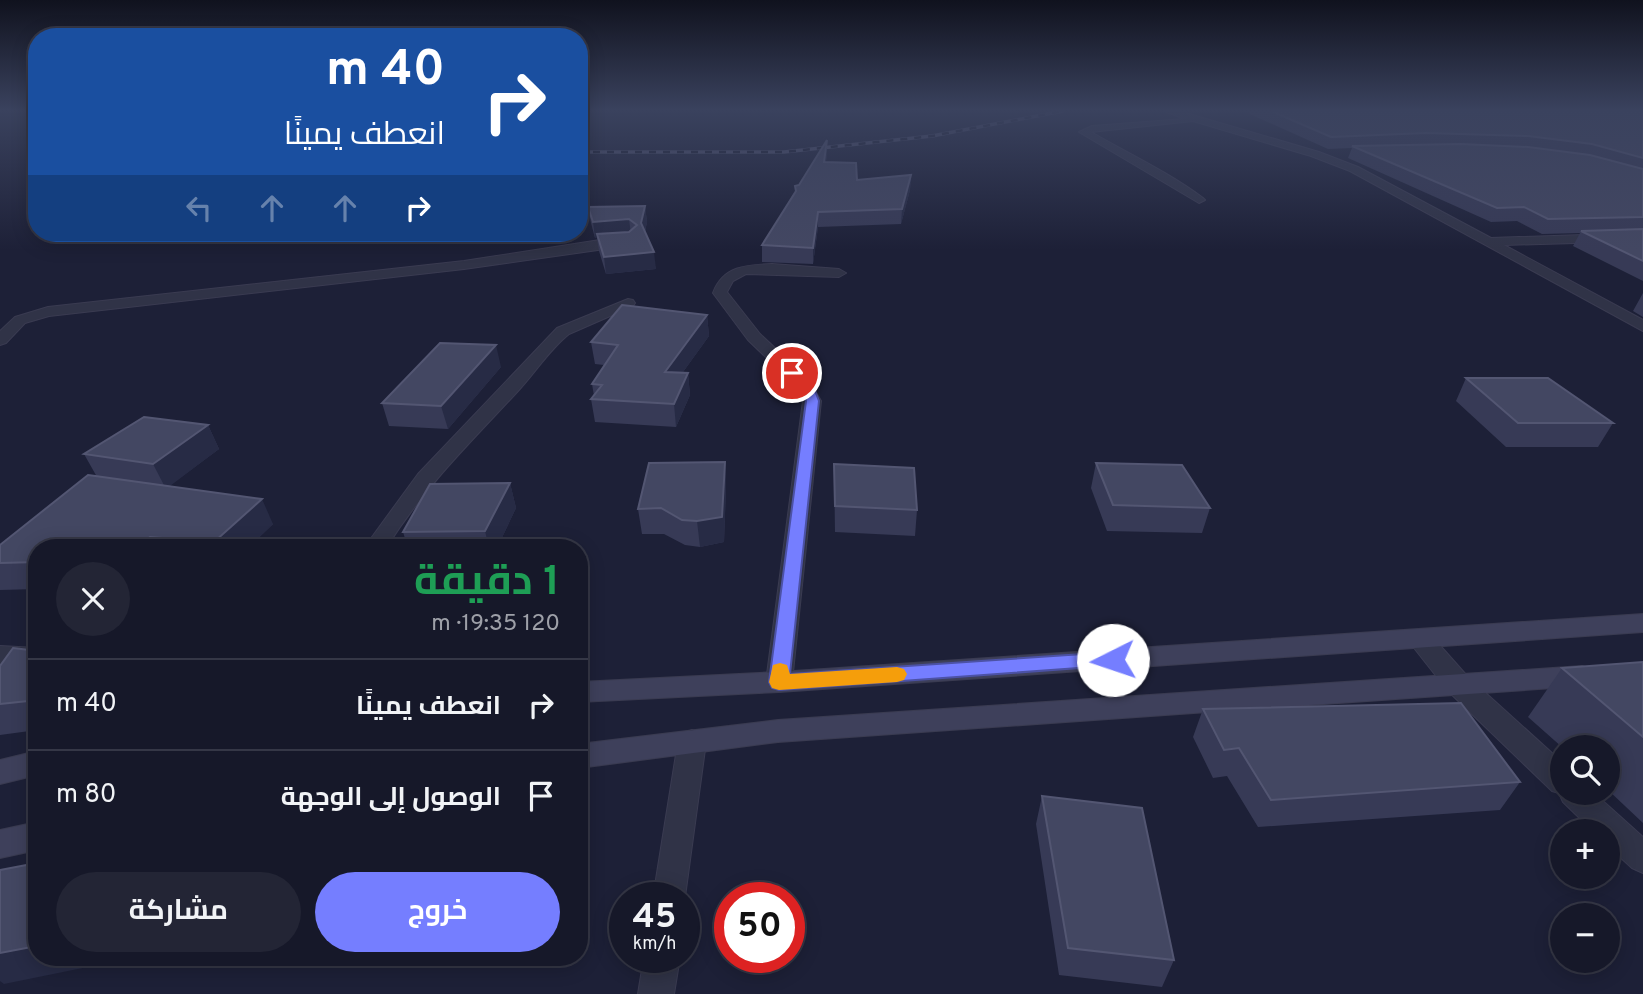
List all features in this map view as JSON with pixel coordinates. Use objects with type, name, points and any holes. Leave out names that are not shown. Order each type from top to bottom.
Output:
[{"type":"main road","points":[[588,692],[779,682],[1643,623]]},
{"type":"main road","points":[[588,755],[778,731],[1603,674]]},
{"type":"main road","points":[[0,772],[28,766]]},
{"type":"main road","points":[[0,844],[28,838]]},
{"type":"street","points":[[1127,157],[1172,181],[1199,200]]},
{"type":"street","points":[[1324,157],[1354,169],[1643,326]]},
{"type":"street","points":[[1490,242],[1643,237]]},
{"type":"street","points":[[0,340],[20,320],[48,312],[464,265],[613,242],[631,242]]},
{"type":"street","points":[[779,682],[813,401],[807,386],[750,333],[738,313],[720,293],[724,281],[736,272],[754,269],[839,273]]},
{"type":"street","points":[[381,539],[404,505],[442,459],[494,408],[554,338],[563,331],[628,303]]},
{"type":"street","points":[[1420,639],[1458,684],[1550,770]]},
{"type":"street","points":[[0,655],[28,657]]},
{"type":"street","points":[[672,882],[692,742]]},
{"type":"street","points":[[1587,805],[1643,858]]},
{"type":"street","points":[[656,994],[659,973]]},
{"type":"building","points":[[816,157],[825,157],[824,162],[856,163],[857,180],[911,175],[902,209],[818,212],[813,248],[762,245],[796,191],[795,186],[799,185]]},
{"type":"building","points":[[1379,157],[1599,157],[1643,169],[1643,217],[1548,219],[1524,207],[1497,208]]},
{"type":"building","points":[[645,206],[641,223],[654,252],[604,257],[597,234],[629,232],[637,225],[629,219],[593,222],[588,207]]},
{"type":"building","points":[[1643,229],[1643,261],[1581,231]]},
{"type":"building","points":[[622,305],[707,315],[665,372],[688,373],[674,404],[591,399],[602,385],[592,384],[618,345],[591,342]]},
{"type":"building","points":[[440,343],[496,345],[441,406],[382,403]]},
{"type":"building","points":[[1466,378],[1548,378],[1613,423],[1518,423]]},
{"type":"building","points":[[144,417],[208,425],[153,464],[84,454]]},
{"type":"building","points":[[725,462],[722,517],[697,521],[682,520],[661,508],[638,509],[649,463]]},
{"type":"building","points":[[1096,463],[1182,465],[1210,508],[1113,505]]},
{"type":"building","points":[[834,464],[914,468],[917,510],[835,506]]},
{"type":"building","points":[[88,475],[262,499],[217,539],[28,539],[28,562],[0,563],[0,545]]},
{"type":"building","points":[[510,483],[485,531],[403,532],[430,484]]},
{"type":"building","points":[[13,648],[28,650],[28,701],[0,704],[0,666]]},
{"type":"building","points":[[1643,662],[1643,737],[1562,668]]},
{"type":"building","points":[[1461,703],[1520,782],[1271,800],[1239,748],[1224,750],[1203,709]]},
{"type":"building","points":[[1042,796],[1142,808],[1174,960],[1068,948]]},
{"type":"building","points":[[28,865],[28,948],[0,953],[0,870]]},
{"type":"slow traffic","points":[[780,670],[779,682],[897,674]]},
{"type":"route","points":[[792,373],[807,386],[813,401],[779,682],[1113,660]]}]
